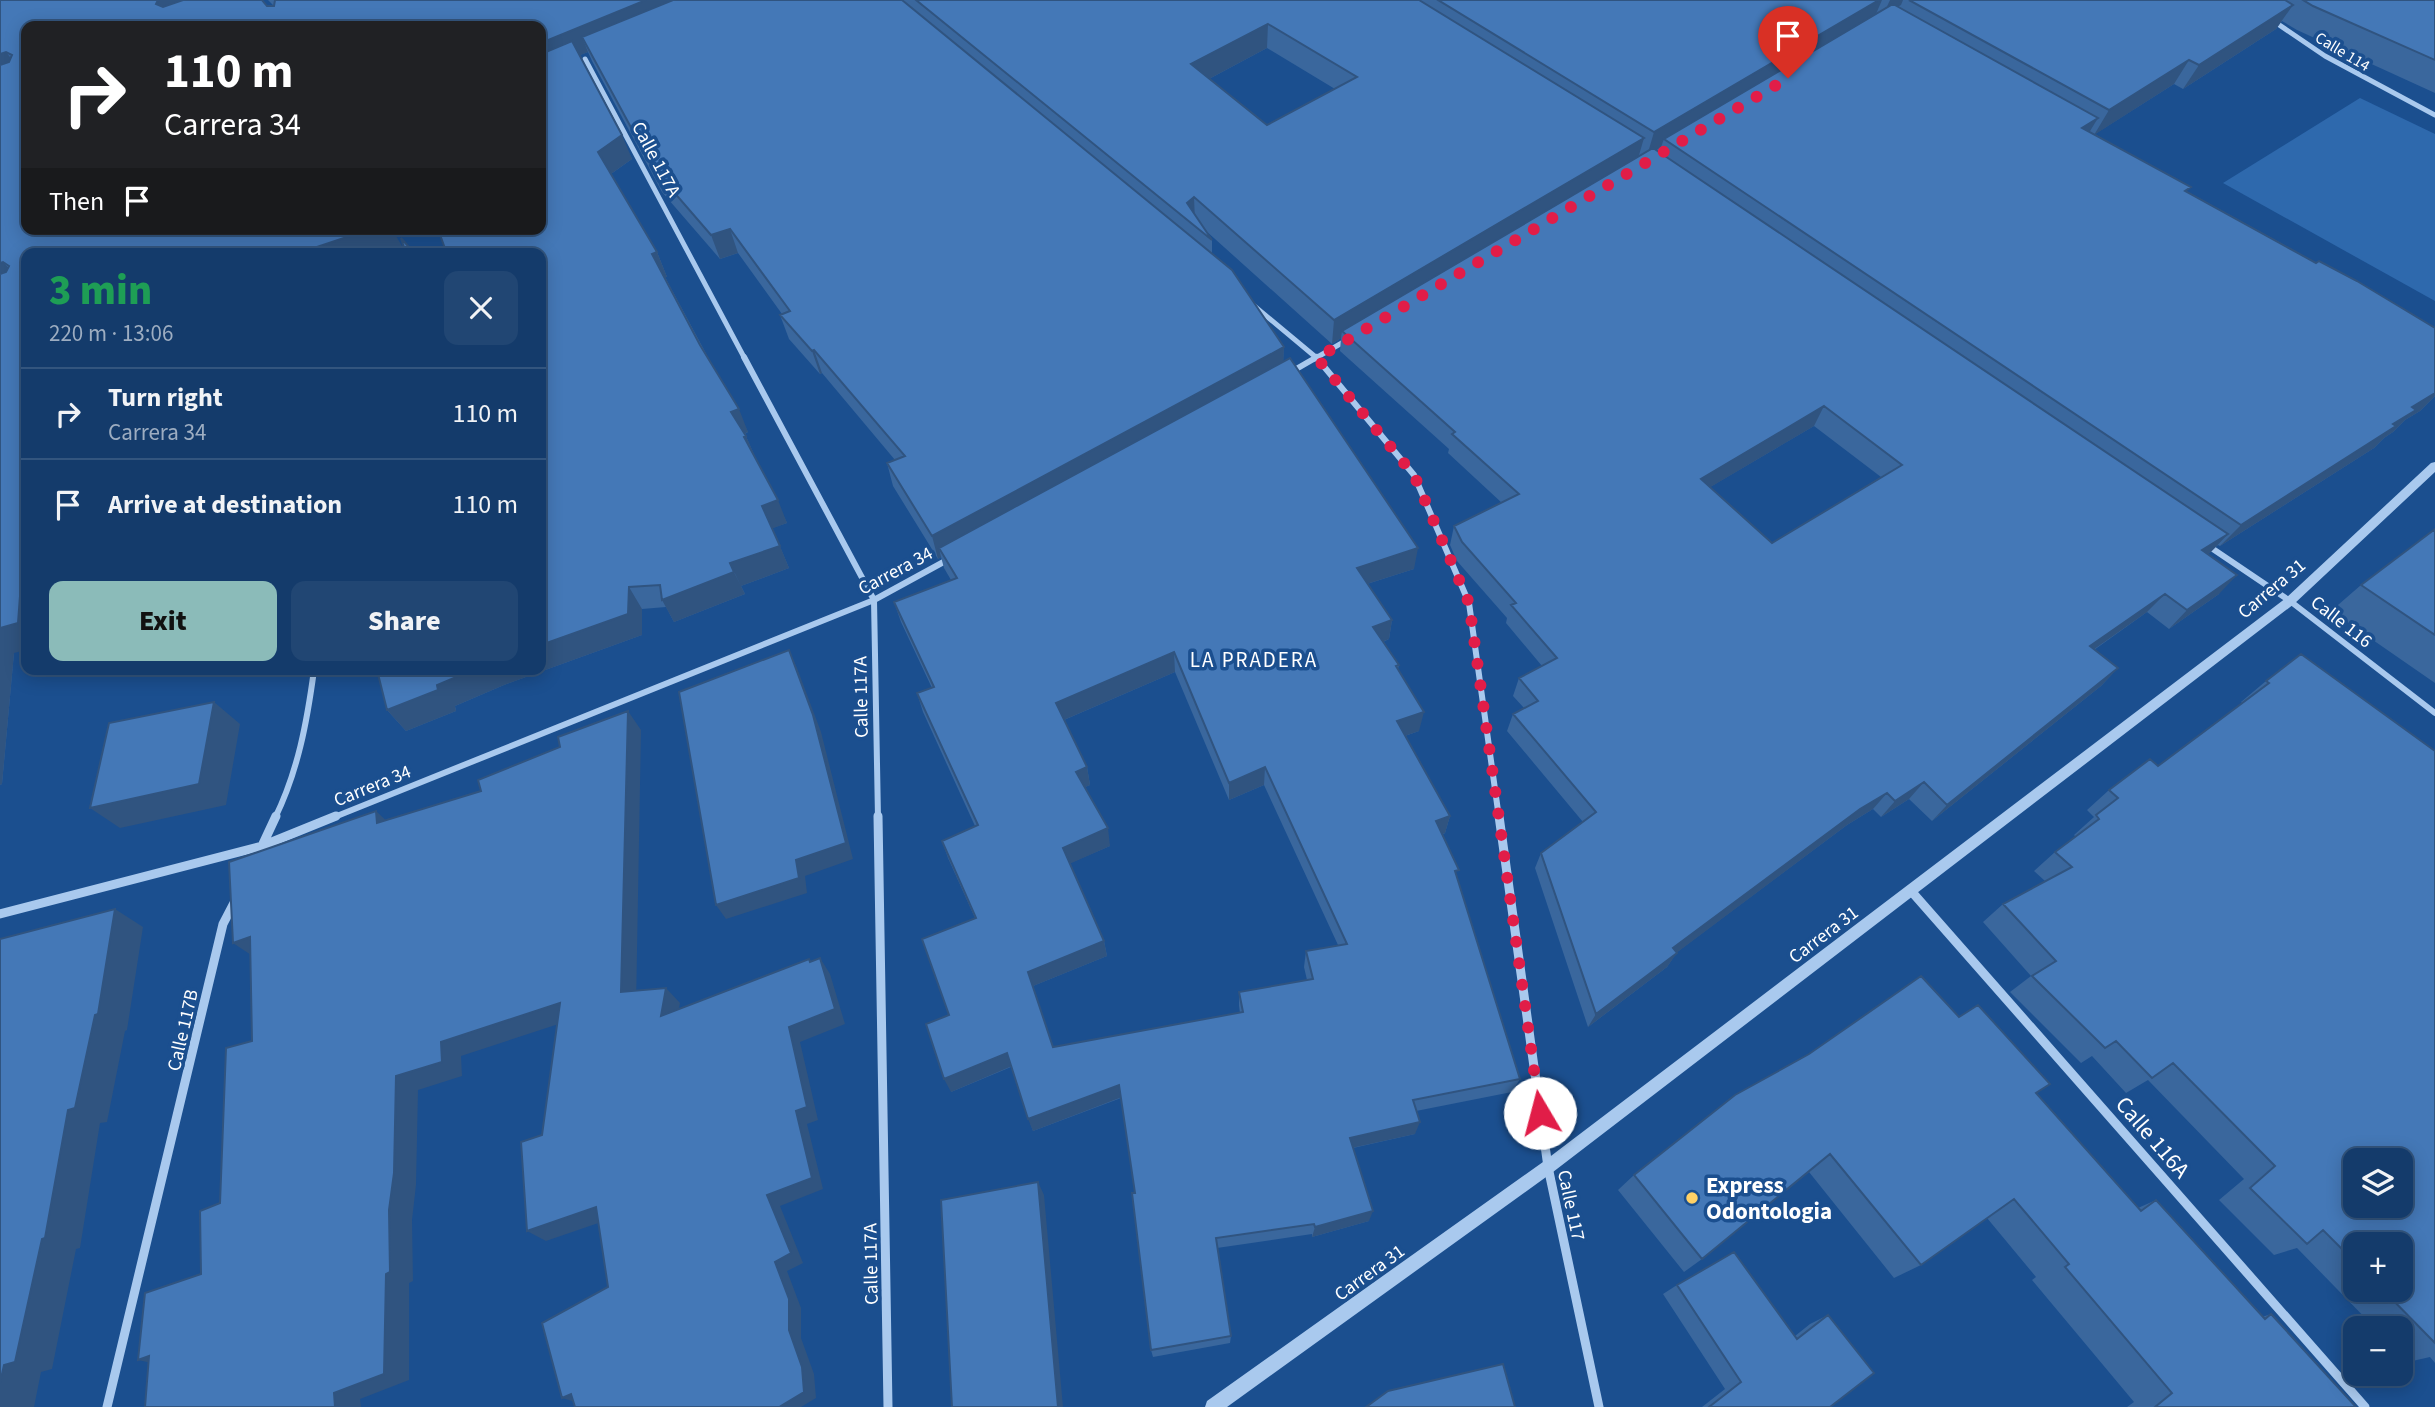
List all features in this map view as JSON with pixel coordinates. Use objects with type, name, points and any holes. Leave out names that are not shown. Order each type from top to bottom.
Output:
[{"type":"street","name":"Calle 114","points":[[2263,14],[2325,55],[2435,115]]},
{"type":"street","points":[[574,63],[598,53]]},
{"type":"street","name":"Calle 117A","points":[[585,59],[874,600],[888,1407]]},
{"type":"street","name":"Calle 117","points":[[1242,295],[1317,358],[1414,475],[1469,603],[1548,1167],[1599,1407]]},
{"type":"street","points":[[1281,377],[1353,337]]},
{"type":"street","name":"Carrera 31","points":[[1213,1407],[1548,1167],[1912,892],[2290,601],[2435,466]]},
{"type":"street","name":"Calle 116","points":[[2198,538],[2290,601],[2435,713]]},
{"type":"street","name":"Carrera 34","points":[[0,914],[262,846],[874,600],[958,555]]},
{"type":"street","points":[[257,857],[287,793],[305,732],[313,675]]},
{"type":"street","name":"Calle 117B","points":[[107,1407],[223,924],[240,891]]},
{"type":"street","name":"Calle 116A","points":[[1912,892],[2365,1407]]},
{"type":"shaded area","points":[[2360,98],[2435,134],[2435,301],[2223,183]]},
{"type":"building","points":[[0,0],[158,0],[156,4],[163,7],[183,0],[262,0],[267,6],[274,6],[275,0],[646,0],[546,41],[546,21],[21,21],[21,235],[353,235],[317,248],[21,248],[21,596],[18,623],[0,628],[0,274],[6,272],[9,266],[0,263],[0,65],[9,62],[12,55],[6,52],[0,54]]},
{"type":"building","points":[[673,0],[902,0],[1232,270],[1284,347],[932,536],[887,463],[905,456],[814,350],[812,351],[780,315],[790,311],[730,229],[711,235],[653,168],[582,37]]},
{"type":"building","points":[[916,0],[1419,0],[1644,138],[1334,320],[1194,197],[1187,203],[1212,240]],"holes":[[[1268,24],[1357,77],[1267,125],[1191,64]]]},
{"type":"building","points":[[1438,0],[1879,0],[1654,132]]},
{"type":"building","points":[[1909,0],[2285,0],[2293,5],[2199,65],[2189,60],[2109,110]]},
{"type":"building","points":[[2303,0],[2435,0],[2435,60],[2313,6]]},
{"type":"building","points":[[1893,4],[2098,118],[2082,128],[2191,187],[2185,191],[2316,263],[2319,261],[2357,281],[2435,328],[2435,393],[2412,407],[2416,410],[2393,424],[2396,426],[2241,525],[1664,139]]},
{"type":"building","points":[[572,41],[622,135],[598,152],[657,252],[652,254],[700,345],[739,409],[731,412],[778,500],[762,506],[780,546],[730,563],[734,572],[662,600],[660,585],[629,587],[628,614],[546,643],[546,248],[445,248],[440,235],[546,235],[546,52]]},
{"type":"building","points":[[1653,148],[2228,534],[2202,550],[2237,575],[2187,610],[2165,594],[2090,646],[2118,668],[1947,805],[1924,782],[1895,801],[1887,793],[1860,809],[1673,948],[1677,953],[1596,1014],[1541,853],[1596,812],[1513,714],[1538,701],[1519,678],[1557,658],[1511,605],[1516,603],[1462,542],[1454,526],[1519,494],[1452,434],[1455,432],[1342,331]],"holes":[[[1824,406],[1902,465],[1772,543],[1701,479]]]},
{"type":"building","points":[[1290,358],[1418,548],[1357,568],[1392,620],[1373,627],[1399,665],[1396,666],[1424,712],[1397,721],[1450,816],[1436,821],[1459,870],[1455,871],[1520,1079],[1413,1100],[1420,1122],[1350,1138],[1373,1211],[1315,1227],[1314,1224],[1216,1238],[1231,1336],[1151,1350],[1132,1193],[1135,1193],[1119,1085],[1028,1119],[1007,1053],[944,1079],[926,1024],[949,1015],[922,939],[976,918],[942,841],[978,825],[917,693],[934,687],[894,602],[957,578],[939,548]],"holes":[[[1174,652],[1229,783],[1265,767],[1347,944],[1306,951],[1313,979],[1239,992],[1243,1012],[1053,1047],[1028,972],[1104,941],[1063,848],[1108,828],[1076,772],[1087,767],[1056,703]]]},
{"type":"building","points":[[2435,529],[2435,635],[2361,585]]},
{"type":"building","points":[[789,650],[813,715],[846,843],[796,860],[799,878],[716,905],[679,692]]},
{"type":"building","points":[[2301,654],[2435,751],[2435,1343],[2413,1321],[2413,1316],[2409,1316],[2395,1302],[2413,1302],[2413,1232],[2343,1232],[2343,1250],[2323,1230],[2307,1244],[2250,1188],[2275,1166],[2173,1063],[2152,1078],[2116,1041],[2105,1048],[2032,976],[2056,961],[2003,904],[2072,867],[2055,852],[2099,819],[2096,815],[2118,798],[2109,790],[2150,759],[2158,766],[2269,683],[2266,681]]},
{"type":"building","points":[[378,675],[461,675],[437,685],[438,690],[387,710]]},
{"type":"building","points":[[214,702],[199,784],[90,808],[109,723]]},
{"type":"building","points":[[628,711],[621,992],[666,988],[661,1016],[809,959],[810,962],[820,958],[835,1009],[789,1027],[807,1107],[796,1111],[812,1178],[767,1195],[791,1253],[775,1262],[789,1299],[789,1330],[802,1367],[804,1392],[782,1407],[575,1407],[571,1394],[562,1398],[542,1323],[608,1287],[596,1207],[527,1231],[521,1142],[542,1135],[560,1003],[441,1042],[442,1062],[396,1076],[384,1374],[334,1393],[335,1407],[145,1407],[149,1356],[138,1360],[145,1293],[201,1274],[200,1211],[220,1203],[226,1048],[252,1041],[250,937],[233,943],[229,862],[376,811],[377,823],[481,791],[478,780],[560,747],[558,737]]},
{"type":"building","points":[[115,909],[98,1014],[95,1015],[75,1108],[68,1110],[45,1238],[42,1239],[15,1362],[4,1365],[0,1383],[0,939]]},
{"type":"building","points":[[1921,976],[1959,1017],[1978,1005],[2050,1084],[2036,1093],[2141,1211],[2156,1200],[2265,1319],[2271,1314],[2356,1407],[2155,1407],[2172,1393],[2065,1267],[2069,1264],[2014,1199],[1921,1265],[1830,1154],[1702,1259],[1634,1175],[1735,1095],[1809,1054]]},
{"type":"building","points":[[1038,1182],[1058,1407],[952,1407],[941,1200]]},
{"type":"building","points":[[1734,1252],[1797,1339],[1828,1315],[1874,1373],[1830,1407],[1709,1407],[1741,1382],[1677,1285]]},
{"type":"building","points":[[1503,1364],[1515,1407],[1366,1407],[1388,1391]]},
{"type":"place","name":"Express Odontologia","points":[[1692,1198]]},
{"type":"district","name":"LA PRADERA","points":[[1254,660]]},
{"type":"route","points":[[1540,1113],[1469,603],[1414,475],[1317,358],[1788,78]]}]
